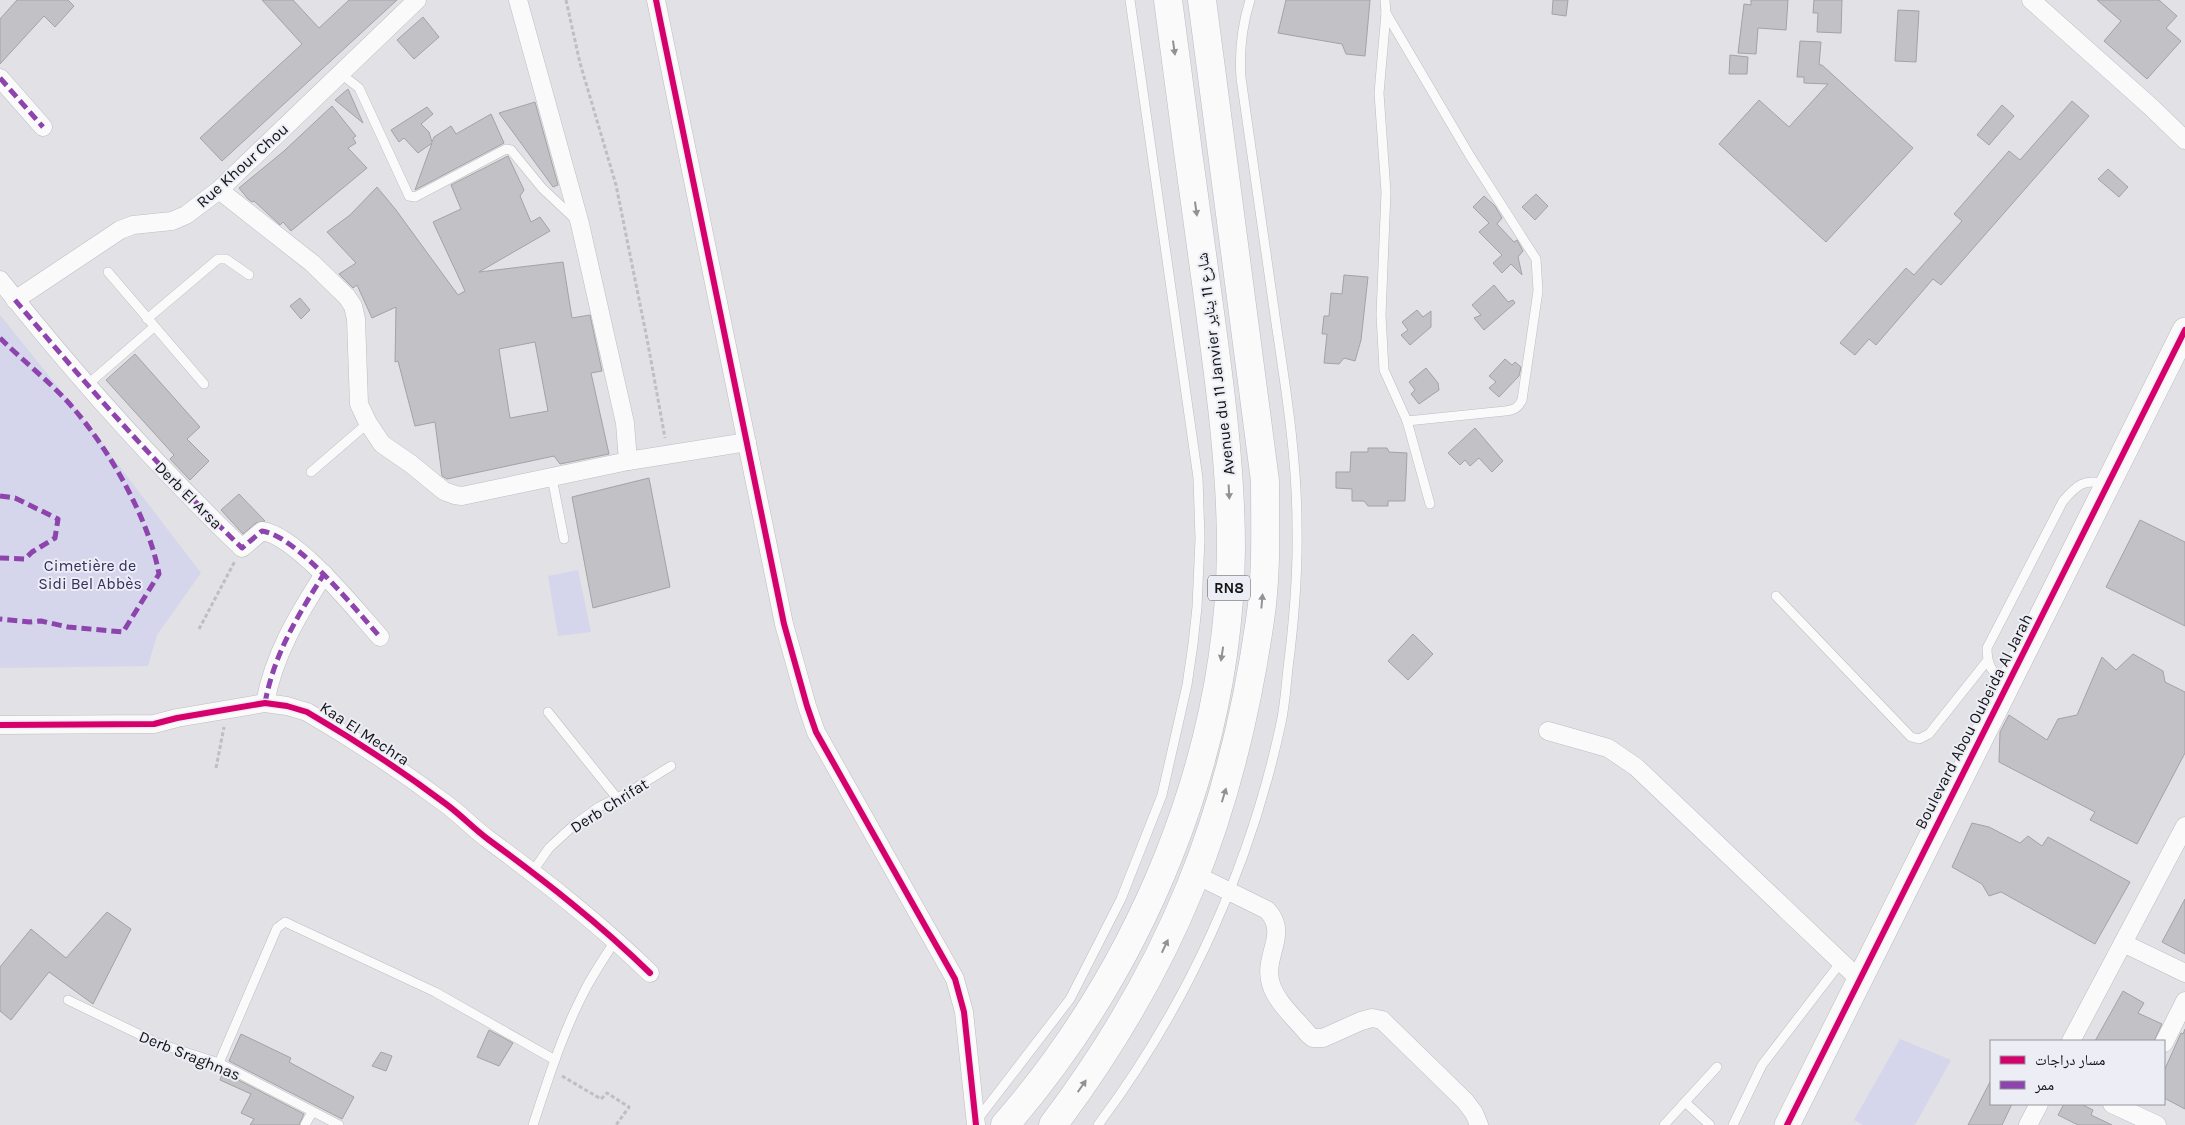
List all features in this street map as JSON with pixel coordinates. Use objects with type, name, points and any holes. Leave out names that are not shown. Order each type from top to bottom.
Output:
[{"type":"main road","name":"Avenue du 11 Janvier شارع 11 يناير","points":[[1005,1125],[1060,1056],[1097,999],[1130,941],[1156,885],[1180,825],[1199,765],[1213,705],[1224,644],[1231,552],[1227,447],[1168,0]]},
{"type":"main road","name":"Avenue du 11 Janvier شارع 11 يناير","points":[[1053,1125],[1106,1052],[1130,1012],[1161,954],[1196,875],[1229,777],[1243,718],[1260,620],[1265,552],[1264,480],[1206,4]]},
{"type":"street","name":"Rue Khour Chou","points":[[15,300],[120,230],[133,225],[172,221],[186,215],[219,190],[417,0]]},
{"type":"street","points":[[518,0],[580,224],[625,423],[628,461]]},
{"type":"street","points":[[656,0],[784,624],[807,706],[816,732],[954,979],[964,1012],[975,1124]]},
{"type":"street","points":[[2031,0],[2151,107],[2185,140]]},
{"type":"street","points":[[0,78],[43,127]]},
{"type":"street","points":[[219,190],[312,263],[354,306],[359,404],[368,424],[382,444],[411,464],[444,491],[462,496],[628,461],[747,442]]},
{"type":"street","name":"Derb El Arsa","points":[[0,280],[87,385],[183,491],[242,548]]},
{"type":"street","name":"Boulevard Abou Oubeida Al Jarah","points":[[1787,1125],[2106,484],[2185,330]]},
{"type":"street","points":[[242,548],[256,534],[262,531],[278,537],[324,574],[380,637]]},
{"type":"street","points":[[265,703],[269,684],[282,646],[292,625],[324,574]]},
{"type":"street","name":"Kaa El Mechra","points":[[0,725],[154,724],[177,718],[265,703],[302,710],[337,730],[414,780],[446,804],[489,840],[533,871],[616,939],[650,973]]},
{"type":"street","points":[[1548,732],[1608,748],[1636,768],[1859,979]]},
{"type":"street","points":[[2073,1040],[2185,826]]},
{"type":"street","points":[[1196,875],[1267,910],[1274,919],[1277,929],[1269,966],[1271,985],[1283,1004],[1308,1034],[1313,1038],[1324,1038],[1361,1021],[1372,1018],[1382,1020],[1465,1101],[1474,1113],[1479,1125]]},
{"type":"street","points":[[2124,944],[2185,974]]},
{"type":"street","points":[[2165,1041],[2185,1001]]},
{"type":"street","points":[[2028,1125],[2038,1105]]},
{"type":"street","points":[[2128,1112],[2157,1125]]},
{"type":"lane","points":[[975,1124],[1070,998],[1122,899],[1162,795],[1189,669],[1197,597],[1200,539],[1198,478],[1130,0]]},
{"type":"lane","points":[[1098,1125],[1125,1089],[1174,1010],[1204,950],[1229,891],[1264,789],[1282,720],[1296,583],[1298,524],[1291,426],[1241,78],[1240,50],[1243,25],[1250,0]]},
{"type":"lane","points":[[1384,0],[1386,13],[1380,93],[1386,192],[1381,315],[1384,370],[1407,421],[1430,504]]},
{"type":"lane","points":[[1386,13],[1488,186],[1531,248],[1538,267],[1538,291],[1522,400],[1518,407],[1514,410],[1407,421]]},
{"type":"lane","points":[[340,73],[359,88],[410,196],[415,197],[506,150],[510,150],[542,188],[580,224]]},
{"type":"lane","points":[[147,319],[218,259],[226,259],[250,275]]},
{"type":"lane","points":[[108,272],[204,384]]},
{"type":"lane","points":[[87,385],[154,327]]},
{"type":"lane","points":[[311,472],[368,424]]},
{"type":"lane","points":[[552,478],[564,539]]},
{"type":"lane","points":[[2006,685],[1992,671],[1987,661],[1987,648],[2063,501],[2073,490],[2084,483],[2093,480],[2106,484]]},
{"type":"lane","points":[[1776,596],[1911,737],[1919,739],[1929,734],[1987,661]]},
{"type":"lane","points":[[548,712],[617,798]]},
{"type":"lane","name":"Derb Chrifat","points":[[533,871],[558,838],[599,807],[671,766]]},
{"type":"lane","points":[[219,1064],[278,928],[285,922],[435,992],[555,1060]]},
{"type":"lane","points":[[533,1125],[551,1070],[584,991],[616,939]]},
{"type":"lane","points":[[1733,1125],[1762,1065],[1841,962]]},
{"type":"lane","name":"Derb Sraghnas","points":[[68,1000],[157,1043],[219,1064],[339,1125]]},
{"type":"lane","points":[[1664,1125],[1717,1067]]},
{"type":"lane","points":[[1685,1102],[1710,1125]]},
{"type":"lane","points":[[305,1125],[312,1112]]},
{"type":"path","points":[[566,0],[580,63],[616,185],[668,454]]},
{"type":"path","points":[[199,629],[242,548]]},
{"type":"path","points":[[216,768],[228,710]]},
{"type":"path","points":[[551,1070],[601,1099],[607,1094],[629,1107],[616,1125]]},
{"type":"green space","name":"Cimetière de Sidi Bel Abbès","points":[[0,315],[74,407],[201,573],[157,635],[148,666],[0,668]]},
{"type":"green space","points":[[578,570],[591,632],[558,636],[548,576]]},
{"type":"green space","points":[[1900,1039],[1951,1060],[1915,1125],[1863,1125],[1854,1120]]},
{"type":"building","points":[[17,0],[68,0],[74,6],[55,27],[44,16],[0,64],[0,19]]},
{"type":"building","points":[[262,0],[293,0],[319,28],[349,0],[397,0],[222,161],[200,138],[302,44]]},
{"type":"building","points":[[1286,0],[1370,0],[1365,56],[1346,54],[1342,44],[1278,33]]},
{"type":"building","points":[[1553,0],[1568,0],[1566,16],[1552,14]]},
{"type":"building","points":[[1751,0],[1788,0],[1786,30],[1758,28],[1756,54],[1738,53],[1744,4],[1751,5]]},
{"type":"building","points":[[1814,0],[1842,0],[1841,33],[1817,32],[1818,13],[1813,13]]},
{"type":"building","points":[[2097,0],[2159,0],[2177,16],[2166,28],[2181,41],[2147,79],[2104,41],[2121,21]]},
{"type":"building","points":[[1898,10],[1919,11],[1916,62],[1895,61]]},
{"type":"building","points":[[423,17],[439,37],[414,59],[397,40]]},
{"type":"building","points":[[1800,41],[1821,42],[1819,65],[1822,65],[1913,148],[1826,242],[1719,144],[1759,100],[1789,127],[1828,84],[1804,83],[1804,77],[1797,77]]},
{"type":"building","points":[[1730,55],[1748,57],[1747,74],[1729,74]]},
{"type":"building","points":[[348,89],[363,123],[335,100]]},
{"type":"building","points":[[2072,101],[2089,116],[1941,285],[1933,279],[1876,345],[1869,339],[1855,355],[1840,343],[1906,268],[1914,275],[1962,221],[1954,214],[2009,151],[2020,160]]},
{"type":"building","points":[[535,102],[558,185],[553,187],[499,113]]},
{"type":"building","points":[[2002,105],[2014,116],[1989,145],[1977,135]]},
{"type":"building","points":[[332,106],[356,136],[353,138],[356,143],[348,148],[367,168],[291,231],[283,222],[280,225],[254,201],[252,202],[248,199],[239,188],[284,151]]},
{"type":"building","points":[[427,107],[433,114],[421,124],[429,132],[432,142],[434,137],[451,126],[456,134],[491,114],[504,143],[415,190],[432,143],[418,153],[404,138],[399,142],[391,130]]},
{"type":"building","points":[[508,156],[524,190],[520,196],[531,222],[540,217],[550,231],[479,272],[563,262],[572,318],[590,315],[602,371],[591,373],[609,454],[560,464],[554,456],[447,479],[442,476],[435,422],[415,426],[398,361],[395,362],[396,307],[372,318],[357,285],[353,288],[339,274],[356,263],[327,232],[350,215],[377,187],[458,295],[465,291],[433,222],[461,209],[451,185]],"holes":[[[535,342],[548,411],[510,418],[499,349]]]},
{"type":"building","points":[[2108,169],[2128,187],[2119,197],[2098,179]]},
{"type":"building","points":[[1536,194],[1548,206],[1535,220],[1522,207]]},
{"type":"building","points":[[1484,196],[1495,206],[1502,218],[1497,224],[1514,242],[1517,240],[1523,251],[1518,257],[1522,275],[1511,264],[1502,273],[1493,263],[1502,255],[1479,232],[1489,223],[1473,207]]},
{"type":"building","points":[[1344,275],[1368,277],[1361,340],[1355,361],[1344,358],[1339,364],[1324,363],[1327,334],[1322,334],[1324,316],[1329,316],[1331,293],[1342,294]]},
{"type":"building","points":[[1494,285],[1508,302],[1513,300],[1515,303],[1484,330],[1474,318],[1481,315],[1472,305]]},
{"type":"building","points":[[300,298],[310,310],[301,319],[290,306]]},
{"type":"building","points":[[1417,310],[1423,317],[1431,311],[1431,327],[1410,345],[1401,335],[1408,330],[1402,322]]},
{"type":"building","points":[[135,354],[200,427],[187,439],[209,461],[190,480],[170,459],[174,455],[106,380]]},
{"type":"building","points":[[1505,359],[1512,365],[1515,362],[1521,367],[1519,376],[1499,397],[1489,388],[1496,382],[1489,376]]},
{"type":"building","points":[[1426,368],[1438,383],[1439,390],[1419,404],[1411,394],[1415,390],[1409,382]]},
{"type":"building","points":[[1475,428],[1503,461],[1492,472],[1479,458],[1470,466],[1465,460],[1460,465],[1448,453]]},
{"type":"building","points":[[1368,448],[1387,448],[1389,452],[1407,453],[1405,501],[1388,501],[1388,506],[1368,506],[1364,501],[1352,501],[1352,489],[1336,488],[1336,472],[1350,472],[1351,452],[1368,452]]},
{"type":"building","points":[[649,478],[670,587],[593,608],[572,497]]},
{"type":"building","points":[[239,494],[265,521],[256,523],[243,534],[221,510]]},
{"type":"building","points":[[2140,520],[2185,542],[2185,626],[2106,587]]},
{"type":"building","points":[[1413,634],[1433,654],[1408,680],[1388,661]]},
{"type":"building","points":[[2133,654],[2163,671],[2165,682],[2185,692],[2185,753],[2137,844],[2090,820],[2095,812],[1999,762],[2000,732],[2009,715],[2047,740],[2058,719],[2077,715],[2102,657],[2116,670]]},
{"type":"building","points":[[1972,823],[1989,827],[2020,843],[2028,836],[2042,846],[2048,837],[2130,882],[2095,944],[2001,892],[1989,896],[1982,884],[1952,867]]},
{"type":"building","points":[[2185,899],[2185,954],[2162,942]]},
{"type":"building","points":[[107,912],[131,929],[93,1004],[49,972],[11,1020],[0,1011],[0,967],[31,929],[66,958]]},
{"type":"building","points":[[2123,991],[2144,1003],[2138,1013],[2162,1024],[2154,1040],[2096,1040]]},
{"type":"building","points":[[2185,1029],[2185,1109],[2165,1099],[2165,1069],[2181,1033],[2183,1034]]},
{"type":"building","points":[[489,1030],[513,1043],[499,1066],[477,1057]]},
{"type":"building","points":[[241,1034],[291,1058],[289,1062],[354,1097],[342,1119],[229,1061]]},
{"type":"building","points":[[381,1052],[392,1056],[386,1071],[372,1066]]},
{"type":"building","points":[[223,1072],[304,1114],[299,1125],[250,1125],[254,1119],[241,1113],[251,1094],[220,1080]]},
{"type":"building","points":[[1990,1082],[1990,1105],[2012,1105],[2002,1125],[1968,1125]]},
{"type":"building","points":[[2063,1105],[2083,1105],[2093,1110],[2091,1115],[2112,1125],[2078,1125],[2058,1115]]},
{"type":"marked path","points":[[0,78],[43,127]]},
{"type":"marked path","points":[[15,300],[125,427],[242,548],[262,531],[276,536],[292,546],[325,576],[380,637]]},
{"type":"marked path","points":[[0,338],[66,400],[101,445],[126,487],[147,531],[159,574],[123,632],[68,627],[41,621],[30,622],[0,619]]},
{"type":"marked path","points":[[0,496],[15,498],[58,519],[55,538],[32,552],[25,559],[0,558]]},
{"type":"marked path","points":[[265,703],[274,668],[281,651],[296,620],[324,574]]},
{"type":"cycle path","points":[[656,0],[784,624],[807,706],[816,732],[955,979],[964,1012],[976,1125]]},
{"type":"cycle path","points":[[1787,1125],[2185,330]]},
{"type":"cycle path","points":[[0,725],[154,724],[177,718],[265,703],[287,706],[307,712],[378,756],[446,804],[483,836],[612,937],[650,973]]}]
